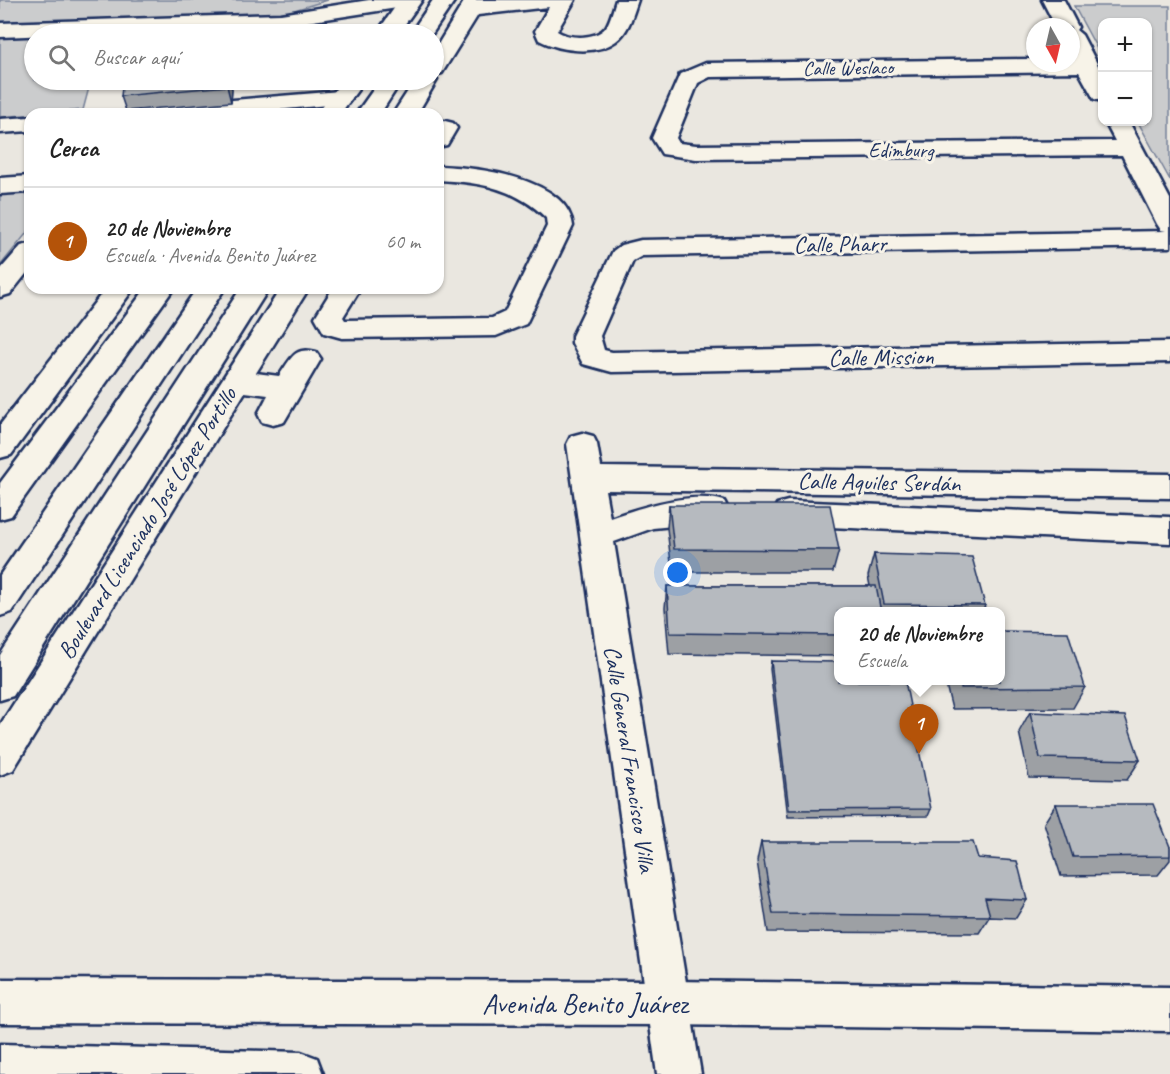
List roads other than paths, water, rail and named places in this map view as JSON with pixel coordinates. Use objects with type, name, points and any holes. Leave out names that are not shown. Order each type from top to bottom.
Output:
[{"type":"main road","points":[[307,24],[411,0]]},
{"type":"main road","points":[[394,24],[411,0]]},
{"type":"main road","points":[[428,24],[444,0]]},
{"type":"main road","points":[[444,51],[472,5],[558,0]]},
{"type":"main road","points":[[564,0],[546,31],[547,35],[562,42],[594,42],[608,37],[614,32],[627,0]]},
{"type":"main road","points":[[1053,0],[1062,18]]},
{"type":"main road","points":[[0,30],[24,30]]},
{"type":"main road","points":[[0,40],[24,39]]},
{"type":"main road","points":[[1080,53],[1098,87]]},
{"type":"main road","name":"Calle Weslaco","points":[[671,149],[665,144],[664,138],[684,87],[688,79],[706,70],[1086,65]]},
{"type":"main road","points":[[320,90],[342,95]]},
{"type":"main road","points":[[372,108],[384,90]]},
{"type":"main road","points":[[409,108],[420,90]]},
{"type":"main road","points":[[211,108],[342,95]]},
{"type":"main road","points":[[316,108],[342,95]]},
{"type":"main road","points":[[0,126],[24,124]]},
{"type":"main road","points":[[1119,126],[1170,224]]},
{"type":"main road","name":"Edimburg","points":[[671,149],[696,152],[1132,148]]},
{"type":"main road","points":[[343,294],[329,317],[334,326],[342,328],[496,327],[516,318],[560,226],[559,216],[540,198],[501,181],[460,173],[444,174]]},
{"type":"main road","points":[[0,186],[24,184]]},
{"type":"main road","name":"Calle Pharr","points":[[593,357],[586,343],[586,336],[622,257],[635,249],[1170,239]]},
{"type":"main road","points":[[0,447],[108,294]]},
{"type":"main road","points":[[0,507],[156,294]]},
{"type":"main road","points":[[0,602],[207,294]]},
{"type":"main road","name":"Boulevard Licenciado José López Portillo","points":[[0,685],[251,294]]},
{"type":"main road","name":"Boulevard Licenciado José López Portillo","points":[[0,758],[292,294]]},
{"type":"main road","name":"Calle Mission","points":[[593,357],[612,362],[1170,352]]},
{"type":"main road","points":[[273,414],[287,387],[306,359]]},
{"type":"main road","points":[[236,381],[287,387]]},
{"type":"main road","points":[[24,414],[26,472]]},
{"type":"main road","name":"Calle Aquiles Serdán","points":[[585,461],[1168,491]]},
{"type":"main road","name":"Calle General Francisco Villa","points":[[585,461],[679,1074]]},
{"type":"main road","points":[[597,535],[652,516],[687,511],[1170,530]]},
{"type":"main road","name":"Avenida Benito Juárez","points":[[0,1001],[667,1003],[1170,1009]]},
{"type":"main road","points":[[0,1066],[301,1074]]},
{"type":"place","name":"20 de Noviembre","points":[[919,754]]}]
